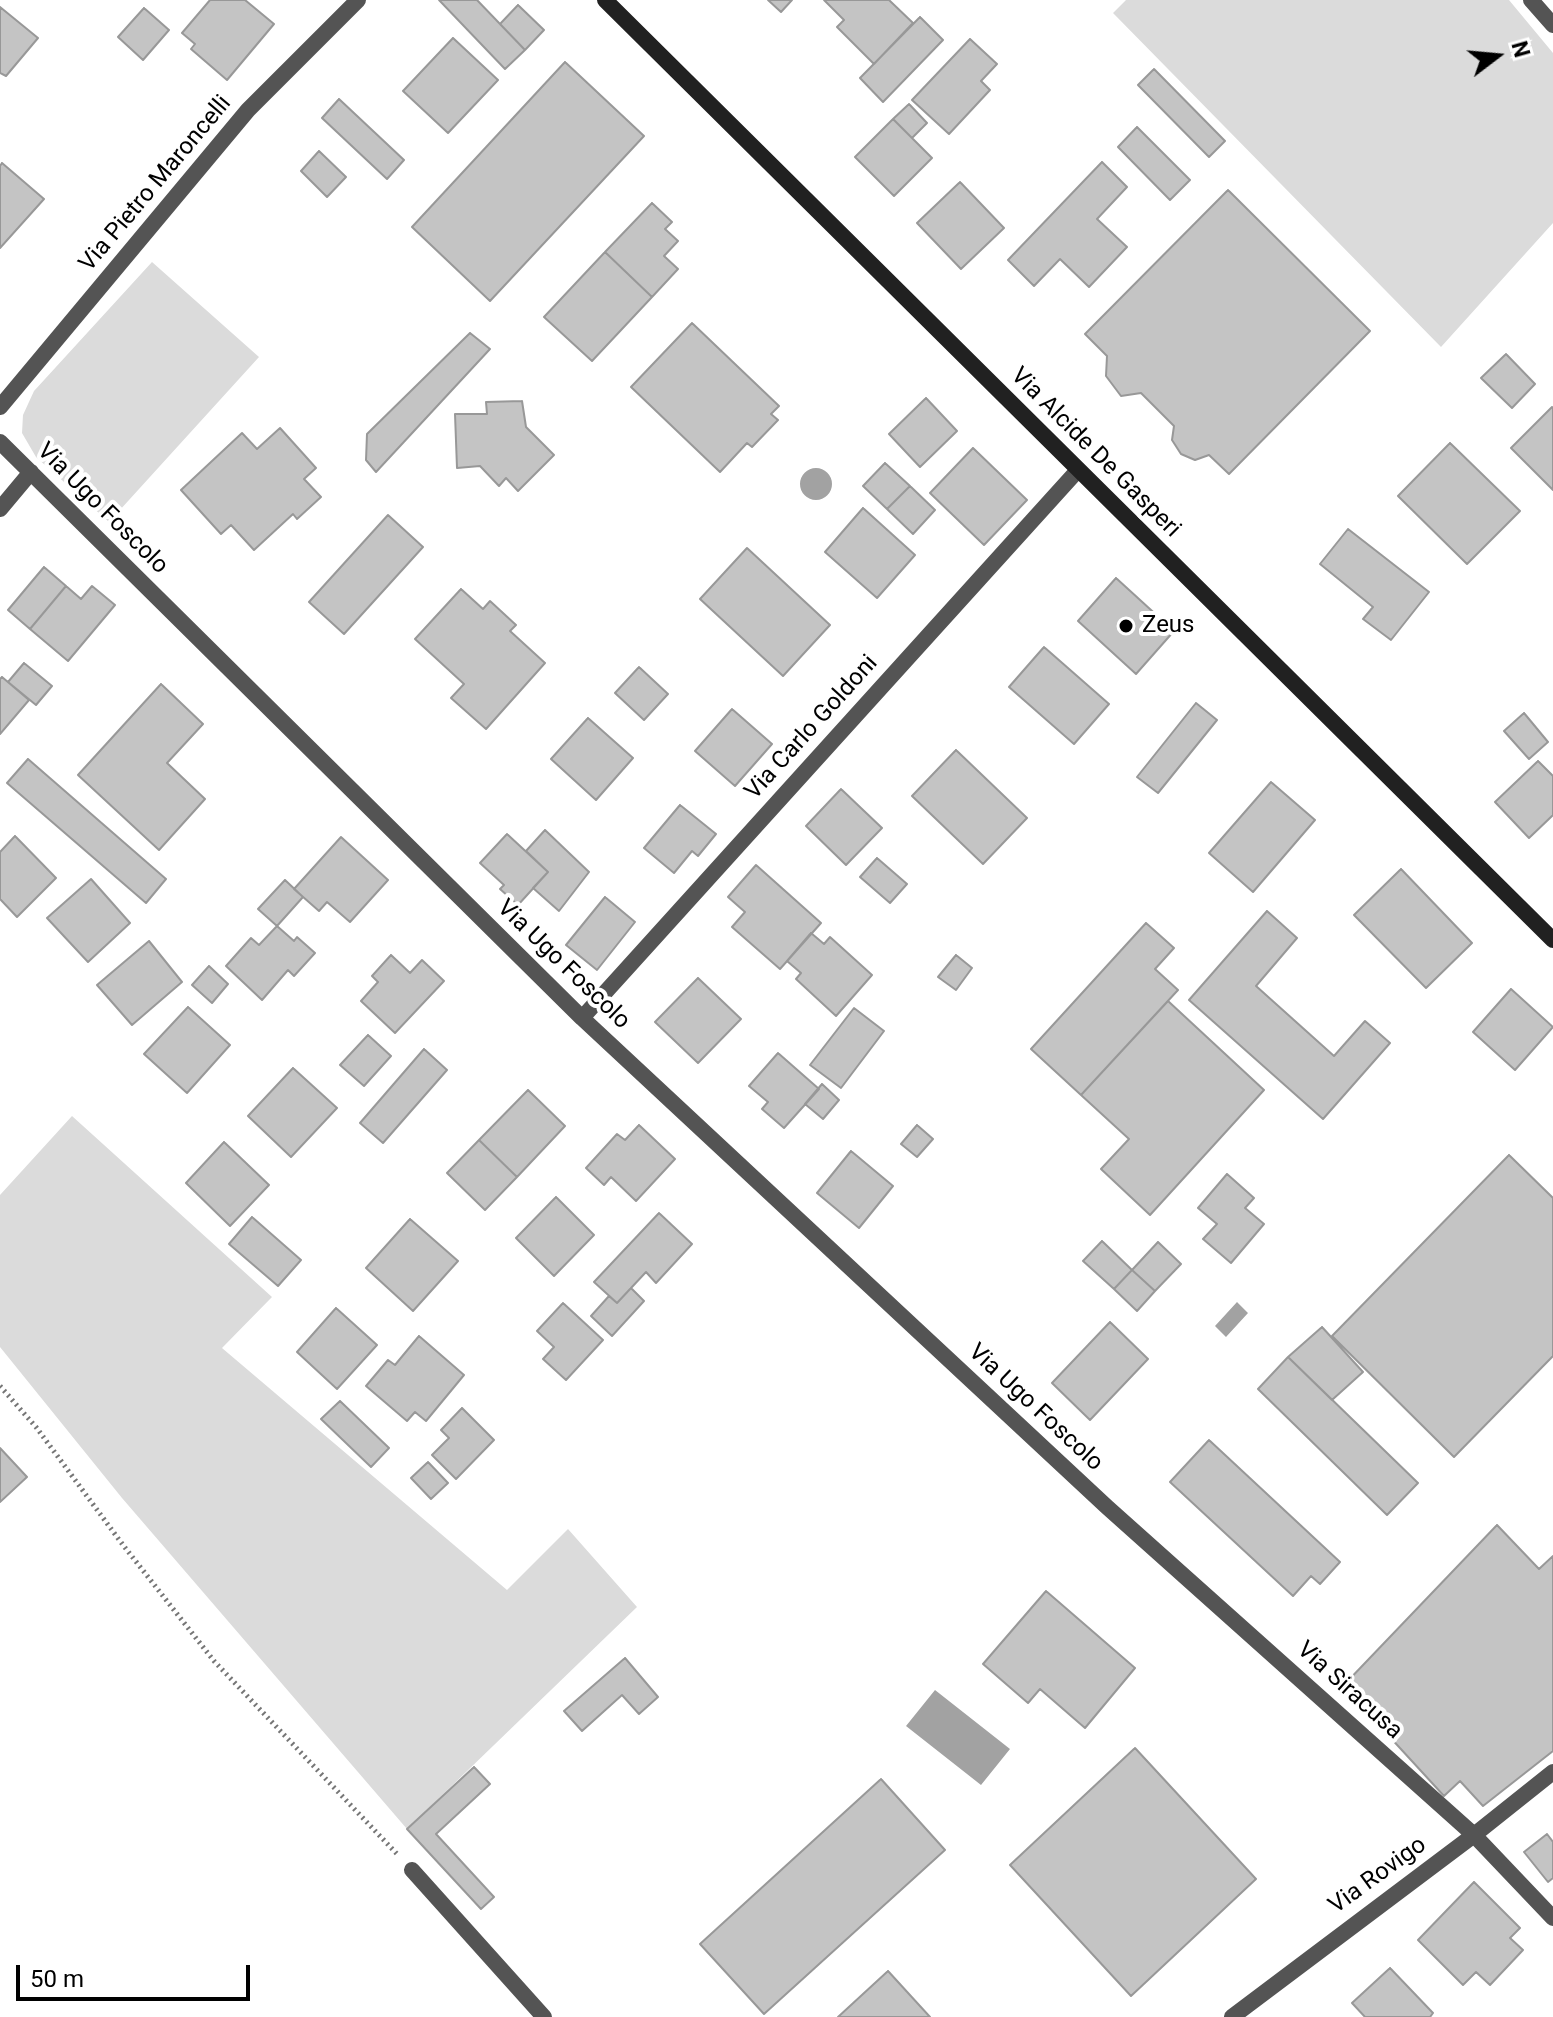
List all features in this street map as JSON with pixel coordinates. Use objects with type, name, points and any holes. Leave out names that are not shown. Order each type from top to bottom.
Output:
[{"type":"main road","name":"Via Alcide De Gasperi","points":[[605,0],[1553,940]]},
{"type":"street","name":"Via Pietro Maroncelli","points":[[0,407],[248,110],[358,0]]},
{"type":"street","points":[[1531,0],[1553,25]]},
{"type":"street","name":"Via Ugo Foscolo","points":[[0,442],[582,1018],[1107,1507]]},
{"type":"street","name":"Via Carlo Goldoni","points":[[582,1018],[1078,470]]},
{"type":"street","points":[[0,509],[31,472]]},
{"type":"street","name":"Via Siracusa","points":[[1107,1507],[1474,1835],[1553,1918]]},
{"type":"street","name":"Via Rovigo","points":[[1232,2017],[1553,1772]]},
{"type":"street","points":[[412,1870],[544,2017]]},
{"type":"path","points":[[0,1386],[36,1427],[214,1661],[412,1870]]},
{"type":"shaded area","points":[[1126,0],[1509,0],[1553,53],[1553,223],[1441,347],[1113,13]]},
{"type":"shaded area","points":[[152,262],[259,357],[109,522],[36,457],[22,433],[23,415],[34,391]]},
{"type":"shaded area","points":[[816,468],[828,472],[832,484],[828,496],[816,500],[804,496],[800,484],[804,472]]},
{"type":"shaded area","points":[[72,1116],[272,1297],[222,1348],[507,1590],[568,1529],[637,1607],[407,1829],[122,1498],[0,1347],[0,1195]]},
{"type":"shaded area","points":[[1237,1302],[1248,1313],[1226,1337],[1215,1326]]},
{"type":"shaded area","points":[[935,1690],[1010,1749],[981,1785],[906,1726]]},
{"type":"building","points":[[210,0],[245,0],[274,24],[227,80],[191,49],[195,44],[182,33]]},
{"type":"building","points":[[439,0],[477,0],[525,50],[505,69]]},
{"type":"building","points":[[768,0],[792,0],[781,12]]},
{"type":"building","points":[[824,0],[889,0],[913,23],[874,64],[837,27],[844,20]]},
{"type":"building","points":[[518,5],[544,30],[525,50],[500,24]]},
{"type":"building","points":[[0,7],[38,38],[6,76],[0,73]]},
{"type":"building","points":[[144,8],[169,30],[143,60],[118,37]]},
{"type":"building","points":[[920,17],[943,40],[883,102],[860,78]]},
{"type":"building","points":[[453,38],[498,80],[448,133],[403,91]]},
{"type":"building","points":[[970,39],[997,64],[981,81],[990,90],[949,134],[912,100]]},
{"type":"building","points":[[565,62],[644,136],[490,301],[412,227]]},
{"type":"building","points":[[1154,69],[1225,141],[1209,157],[1138,85]]},
{"type":"building","points":[[339,99],[404,160],[387,179],[322,118]]},
{"type":"building","points":[[909,104],[927,123],[912,138],[893,119]]},
{"type":"building","points":[[893,119],[932,158],[894,196],[855,157]]},
{"type":"building","points":[[1137,127],[1190,180],[1170,200],[1118,147]]},
{"type":"building","points":[[319,151],[346,177],[327,197],[301,171]]},
{"type":"building","points":[[1102,162],[1127,187],[1097,219],[1127,247],[1089,287],[1060,259],[1034,286],[1008,260]]},
{"type":"building","points":[[2,163],[44,199],[0,248],[0,166]]},
{"type":"building","points":[[960,182],[1004,228],[961,269],[917,223]]},
{"type":"building","points":[[1228,190],[1370,331],[1229,474],[1209,455],[1195,460],[1181,454],[1172,440],[1174,426],[1141,393],[1121,396],[1106,376],[1107,356],[1085,334]]},
{"type":"building","points":[[652,203],[672,222],[665,229],[678,241],[664,256],[678,269],[652,297],[605,252]]},
{"type":"building","points":[[605,252],[652,297],[592,361],[544,317]]},
{"type":"building","points":[[692,323],[779,406],[771,414],[778,420],[752,447],[747,443],[720,472],[631,387]]},
{"type":"building","points":[[470,333],[490,349],[376,472],[366,460],[367,434]]},
{"type":"building","points":[[1506,354],[1535,384],[1512,408],[1481,378]]},
{"type":"building","points":[[926,398],[957,431],[920,467],[889,434]]},
{"type":"building","points":[[522,401],[526,427],[554,455],[518,491],[506,478],[499,486],[480,466],[457,468],[455,414],[487,414],[486,402]]},
{"type":"building","points":[[1553,408],[1553,490],[1511,448]]},
{"type":"building","points":[[280,428],[316,468],[304,479],[321,497],[297,519],[293,514],[254,550],[231,525],[221,534],[181,490],[242,433],[257,449]]},
{"type":"building","points":[[1450,443],[1520,511],[1467,564],[1398,496]]},
{"type":"building","points":[[973,448],[1027,500],[984,545],[930,493]]},
{"type":"building","points":[[885,463],[910,486],[887,509],[863,486]]},
{"type":"building","points":[[910,486],[935,510],[913,534],[887,509]]},
{"type":"building","points":[[863,508],[915,555],[877,598],[825,552]]},
{"type":"building","points":[[388,515],[423,547],[344,634],[309,602]]},
{"type":"building","points":[[1348,529],[1429,592],[1391,640],[1363,619],[1373,607],[1320,564]]},
{"type":"building","points":[[747,548],[830,625],[783,676],[700,599]]},
{"type":"building","points":[[44,567],[66,586],[30,629],[8,610]]},
{"type":"building","name":"Zeus","points":[[1116,578],[1174,631],[1136,674],[1078,621]]},
{"type":"building","points":[[66,586],[81,599],[92,586],[115,605],[68,661],[30,629]]},
{"type":"building","points":[[461,589],[483,609],[490,601],[516,625],[510,631],[545,663],[486,729],[451,698],[464,684],[415,639]]},
{"type":"building","points":[[1044,647],[1109,704],[1074,744],[1009,687]]},
{"type":"building","points":[[24,663],[52,686],[36,705],[8,682]]},
{"type":"building","points":[[639,667],[668,694],[644,720],[615,693]]},
{"type":"building","points":[[2,677],[29,700],[0,734],[0,679]]},
{"type":"building","points":[[161,684],[203,724],[167,763],[205,799],[159,850],[78,775]]},
{"type":"building","points":[[1196,703],[1217,720],[1158,793],[1137,777]]},
{"type":"building","points":[[732,709],[772,744],[735,786],[695,751]]},
{"type":"building","points":[[1524,713],[1548,742],[1529,759],[1504,731]]},
{"type":"building","points":[[588,718],[633,758],[596,800],[551,759]]},
{"type":"building","points":[[956,750],[1027,818],[983,864],[912,796]]},
{"type":"building","points":[[28,759],[166,879],[146,903],[7,783]]},
{"type":"building","points":[[1538,761],[1553,776],[1553,815],[1529,838],[1495,802]]},
{"type":"building","points":[[1271,782],[1315,820],[1253,892],[1209,853]]},
{"type":"building","points":[[841,789],[882,828],[846,865],[806,826]]},
{"type":"building","points":[[680,805],[716,834],[698,856],[692,851],[674,873],[644,848]]},
{"type":"building","points":[[545,830],[589,872],[559,911],[533,888],[548,872],[526,851]]},
{"type":"building","points":[[507,834],[548,872],[518,905],[500,889],[504,885],[480,863]]},
{"type":"building","points":[[15,836],[56,878],[17,917],[0,899],[0,852]]},
{"type":"building","points":[[341,837],[388,880],[350,922],[327,902],[319,911],[294,889]]},
{"type":"building","points":[[877,858],[907,884],[890,903],[860,877]]},
{"type":"building","points":[[756,865],[821,923],[780,969],[732,927],[745,912],[728,897]]},
{"type":"building","points":[[1401,869],[1472,943],[1426,988],[1354,915]]},
{"type":"building","points":[[91,879],[130,923],[88,962],[47,918]]},
{"type":"building","points":[[285,880],[303,897],[277,926],[258,909]]},
{"type":"building","points":[[605,897],[635,922],[597,970],[566,945]]},
{"type":"building","points":[[1267,911],[1297,938],[1256,986],[1334,1056],[1365,1021],[1390,1043],[1323,1119],[1189,1000]]},
{"type":"building","points":[[1146,923],[1174,948],[1155,969],[1178,990],[1081,1095],[1031,1049]]},
{"type":"building","points":[[277,926],[294,941],[297,937],[315,953],[294,976],[288,970],[262,1000],[226,966],[251,938],[259,945]]},
{"type":"building","points":[[811,933],[824,944],[830,937],[872,975],[836,1016],[796,979],[801,973],[787,961]]},
{"type":"building","points":[[149,941],[182,982],[132,1025],[97,985]]},
{"type":"building","points":[[391,955],[410,973],[422,960],[444,981],[395,1033],[361,1001],[378,982],[372,976]]},
{"type":"building","points":[[956,955],[972,968],[956,990],[938,977]]},
{"type":"building","points":[[209,966],[228,984],[212,1003],[192,985]]},
{"type":"building","points":[[698,978],[741,1019],[698,1063],[655,1022]]},
{"type":"building","points":[[1511,989],[1553,1027],[1515,1070],[1473,1032]]},
{"type":"building","points":[[1168,1001],[1264,1090],[1150,1215],[1101,1169],[1129,1139],[1081,1095]]},
{"type":"building","points":[[188,1007],[230,1045],[187,1093],[144,1054]]},
{"type":"building","points":[[854,1008],[884,1031],[841,1088],[810,1065]]},
{"type":"building","points":[[368,1035],[391,1056],[364,1086],[340,1065]]},
{"type":"building","points":[[424,1049],[447,1070],[383,1143],[360,1123]]},
{"type":"building","points":[[778,1053],[819,1089],[784,1128],[762,1109],[768,1102],[749,1086]]},
{"type":"building","points":[[293,1068],[337,1108],[291,1157],[248,1116]]},
{"type":"building","points":[[822,1084],[839,1100],[823,1119],[805,1104]]},
{"type":"building","points":[[528,1090],[565,1126],[517,1177],[479,1140]]},
{"type":"building","points":[[639,1125],[675,1159],[636,1201],[611,1177],[604,1185],[586,1168],[617,1134],[625,1140]]},
{"type":"building","points":[[917,1125],[933,1139],[917,1157],[901,1144]]},
{"type":"building","points":[[479,1140],[517,1177],[485,1210],[447,1173]]},
{"type":"building","points":[[224,1142],[269,1185],[230,1226],[186,1183]]},
{"type":"building","points":[[851,1151],[893,1186],[859,1228],[817,1193]]},
{"type":"building","points":[[1509,1155],[1553,1198],[1553,1356],[1454,1457],[1332,1336]]},
{"type":"building","points":[[1227,1174],[1254,1198],[1245,1208],[1264,1224],[1231,1263],[1203,1239],[1217,1224],[1198,1208]]},
{"type":"building","points":[[556,1197],[594,1235],[554,1276],[516,1238]]},
{"type":"building","points":[[659,1213],[692,1244],[656,1283],[646,1272],[617,1303],[594,1282]]},
{"type":"building","points":[[252,1217],[301,1260],[278,1286],[229,1244]]},
{"type":"building","points":[[410,1219],[458,1261],[413,1311],[366,1268]]},
{"type":"building","points":[[1102,1241],[1132,1270],[1114,1289],[1083,1261]]},
{"type":"building","points":[[1158,1242],[1181,1264],[1155,1291],[1132,1270]]},
{"type":"building","points":[[1132,1270],[1155,1291],[1137,1311],[1114,1289]]},
{"type":"building","points":[[631,1288],[644,1301],[612,1336],[591,1316],[609,1296],[617,1303]]},
{"type":"building","points":[[563,1303],[603,1340],[566,1380],[543,1359],[554,1347],[537,1331]]},
{"type":"building","points":[[336,1308],[377,1345],[337,1389],[297,1352]]},
{"type":"building","points":[[1110,1322],[1148,1359],[1090,1420],[1052,1383]]},
{"type":"building","points":[[1322,1327],[1363,1372],[1332,1400],[1288,1357]]},
{"type":"building","points":[[419,1336],[464,1375],[426,1421],[415,1412],[407,1421],[366,1386],[388,1360],[395,1365]]},
{"type":"building","points":[[1288,1357],[1418,1483],[1387,1515],[1258,1389]]},
{"type":"building","points":[[340,1401],[389,1448],[371,1467],[321,1419]]},
{"type":"building","points":[[462,1408],[494,1440],[456,1479],[432,1455],[449,1438],[441,1430]]},
{"type":"building","points":[[1209,1440],[1340,1562],[1320,1584],[1311,1576],[1293,1596],[1170,1482]]},
{"type":"building","points":[[0,1448],[27,1477],[0,1502]]},
{"type":"building","points":[[428,1462],[448,1483],[431,1499],[411,1478]]},
{"type":"building","points":[[1497,1525],[1539,1569],[1553,1556],[1553,1751],[1483,1806],[1460,1781],[1444,1796],[1343,1686]]},
{"type":"building","points":[[1046,1591],[1135,1668],[1085,1728],[1040,1689],[1028,1703],[983,1664]]},
{"type":"building","points":[[625,1658],[658,1697],[639,1714],[622,1695],[582,1731],[564,1711]]},
{"type":"building","points":[[1135,1748],[1256,1879],[1131,1996],[1010,1865]]},
{"type":"building","points":[[474,1767],[490,1784],[436,1834],[494,1897],[481,1909],[407,1829]]},
{"type":"building","points":[[881,1779],[945,1850],[764,2014],[700,1944]]},
{"type":"building","points":[[1547,1834],[1553,1842],[1553,1878],[1548,1882],[1524,1852]]},
{"type":"building","points":[[1474,1882],[1520,1928],[1510,1938],[1523,1950],[1490,1985],[1476,1972],[1463,1985],[1418,1940]]},
{"type":"building","points":[[1390,1968],[1433,2013],[1430,2017],[1365,2017],[1352,2003]]},
{"type":"building","points":[[888,1971],[930,2017],[838,2017]]},
{"type":"place","name":"Zeus","points":[[1126,626]]}]
